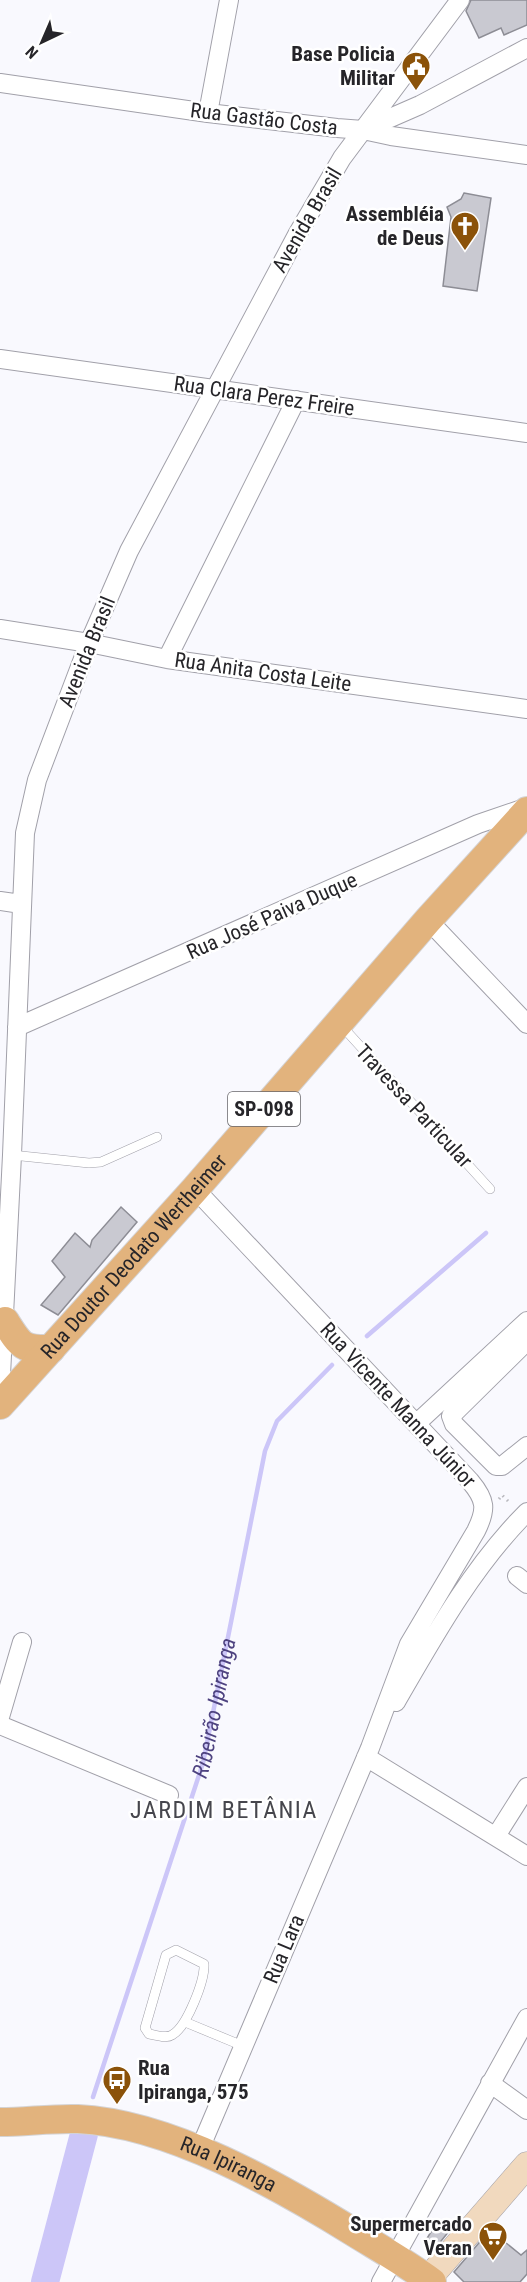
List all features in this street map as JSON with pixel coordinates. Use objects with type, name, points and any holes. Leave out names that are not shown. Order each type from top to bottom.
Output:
[{"type":"main road","name":"Rua Doutor Deodato Wertheimer","points":[[0,1405],[195,1189],[428,920],[527,810]]},
{"type":"main road","points":[[5,1321],[22,1345],[32,1349],[51,1349]]},
{"type":"main road","name":"Rua Ipiranga","points":[[0,2122],[78,2119],[96,2121],[131,2128],[199,2151],[307,2203],[430,2280]]},
{"type":"main road","points":[[430,2280],[527,2165]]},
{"type":"street","points":[[208,113],[229,0]]},
{"type":"street","name":"Avenida Brasil","points":[[0,1395],[5,1321],[6,1154],[17,1027],[25,833],[30,804],[89,643],[129,551],[298,233],[342,158],[460,0]]},
{"type":"street","points":[[363,129],[420,105],[527,48]]},
{"type":"street","name":"Rua Gastão Costa","points":[[0,83],[208,113],[363,129],[391,136],[527,155]]},
{"type":"street","name":"Rua Clara Perez Freire","points":[[0,359],[527,433]]},
{"type":"street","points":[[166,659],[296,400]]},
{"type":"street","name":"Rua Anita Costa Leite","points":[[0,629],[89,643],[166,659],[527,709]]},
{"type":"street","name":"Rua José Paiva Duque","points":[[17,1027],[478,824],[527,810]]},
{"type":"street","points":[[0,901],[21,904]]},
{"type":"street","points":[[428,920],[527,1024]]},
{"type":"street","name":"Rua Vicente Manna Júnior","points":[[195,1189],[479,1491],[484,1503],[483,1518]]},
{"type":"street","points":[[417,1424],[527,1321]]},
{"type":"street","points":[[527,1341],[451,1416],[451,1419],[496,1466],[502,1466],[527,1446]]},
{"type":"street","points":[[368,1752],[432,1639],[490,1554],[525,1514]]},
{"type":"street","points":[[368,1752],[409,1644],[483,1518]]},
{"type":"street","points":[[0,1718],[22,1642]]},
{"type":"street","points":[[0,1725],[169,1795]]},
{"type":"street","points":[[368,1752],[527,1856]]},
{"type":"street","name":"Rua Lara","points":[[199,2151],[368,1752]]},
{"type":"street","points":[[496,1836],[527,1787]]},
{"type":"street","points":[[381,2282],[527,2018]]},
{"type":"street","points":[[490,2083],[527,2110]]},
{"type":"lane","name":"Travessa Particular","points":[[339,1023],[490,1189]]},
{"type":"lane","points":[[6,1154],[89,1163],[101,1162],[157,1137]]},
{"type":"lane","points":[[176,1950],[204,1964],[205,1974],[185,2022],[173,2035],[166,2037],[150,2034],[145,2028],[166,1955],[176,1950]]},
{"type":"lane","points":[[185,2022],[243,2046]]},
{"type":"path","points":[[483,1518],[502,1495],[525,1514]]},
{"type":"building","points":[[471,0],[527,0],[527,25],[504,35],[501,28],[479,38],[466,11]]},
{"type":"building","name":"Assembléia de Deus","points":[[464,193],[491,198],[477,291],[443,286],[451,217],[447,207],[461,199]]},
{"type":"building","points":[[121,1207],[137,1222],[58,1315],[41,1305],[65,1277],[52,1261],[75,1233],[90,1247],[92,1240]]},
{"type":"building","points":[[437,2222],[450,2230],[437,2246],[426,2240]]},
{"type":"building","name":"Supermercado Veran","points":[[490,2230],[521,2255],[527,2250],[527,2274],[520,2282],[464,2282],[454,2272]]},
{"type":"waterway","points":[[367,1336],[486,1233]]},
{"type":"waterway","name":"Ribeirão Ipiranga","points":[[93,2097],[203,1763],[265,1451],[277,1421],[332,1365]]},
{"type":"waterway","name":"Ribeirão Ipiranga","points":[[45,2282],[84,2134]]},
{"type":"place","name":"Base Policia Militar","points":[[416,92]]},
{"type":"place","name":"Assembléia de Deus","points":[[465,252]]},
{"type":"place","name":"Rua Ipiranga, 575","points":[[117,2106]]},
{"type":"place","name":"Supermercado Veran","points":[[493,2262]]},
{"type":"district","name":"JARDIM BETÂNIA","points":[[224,1810]]}]
